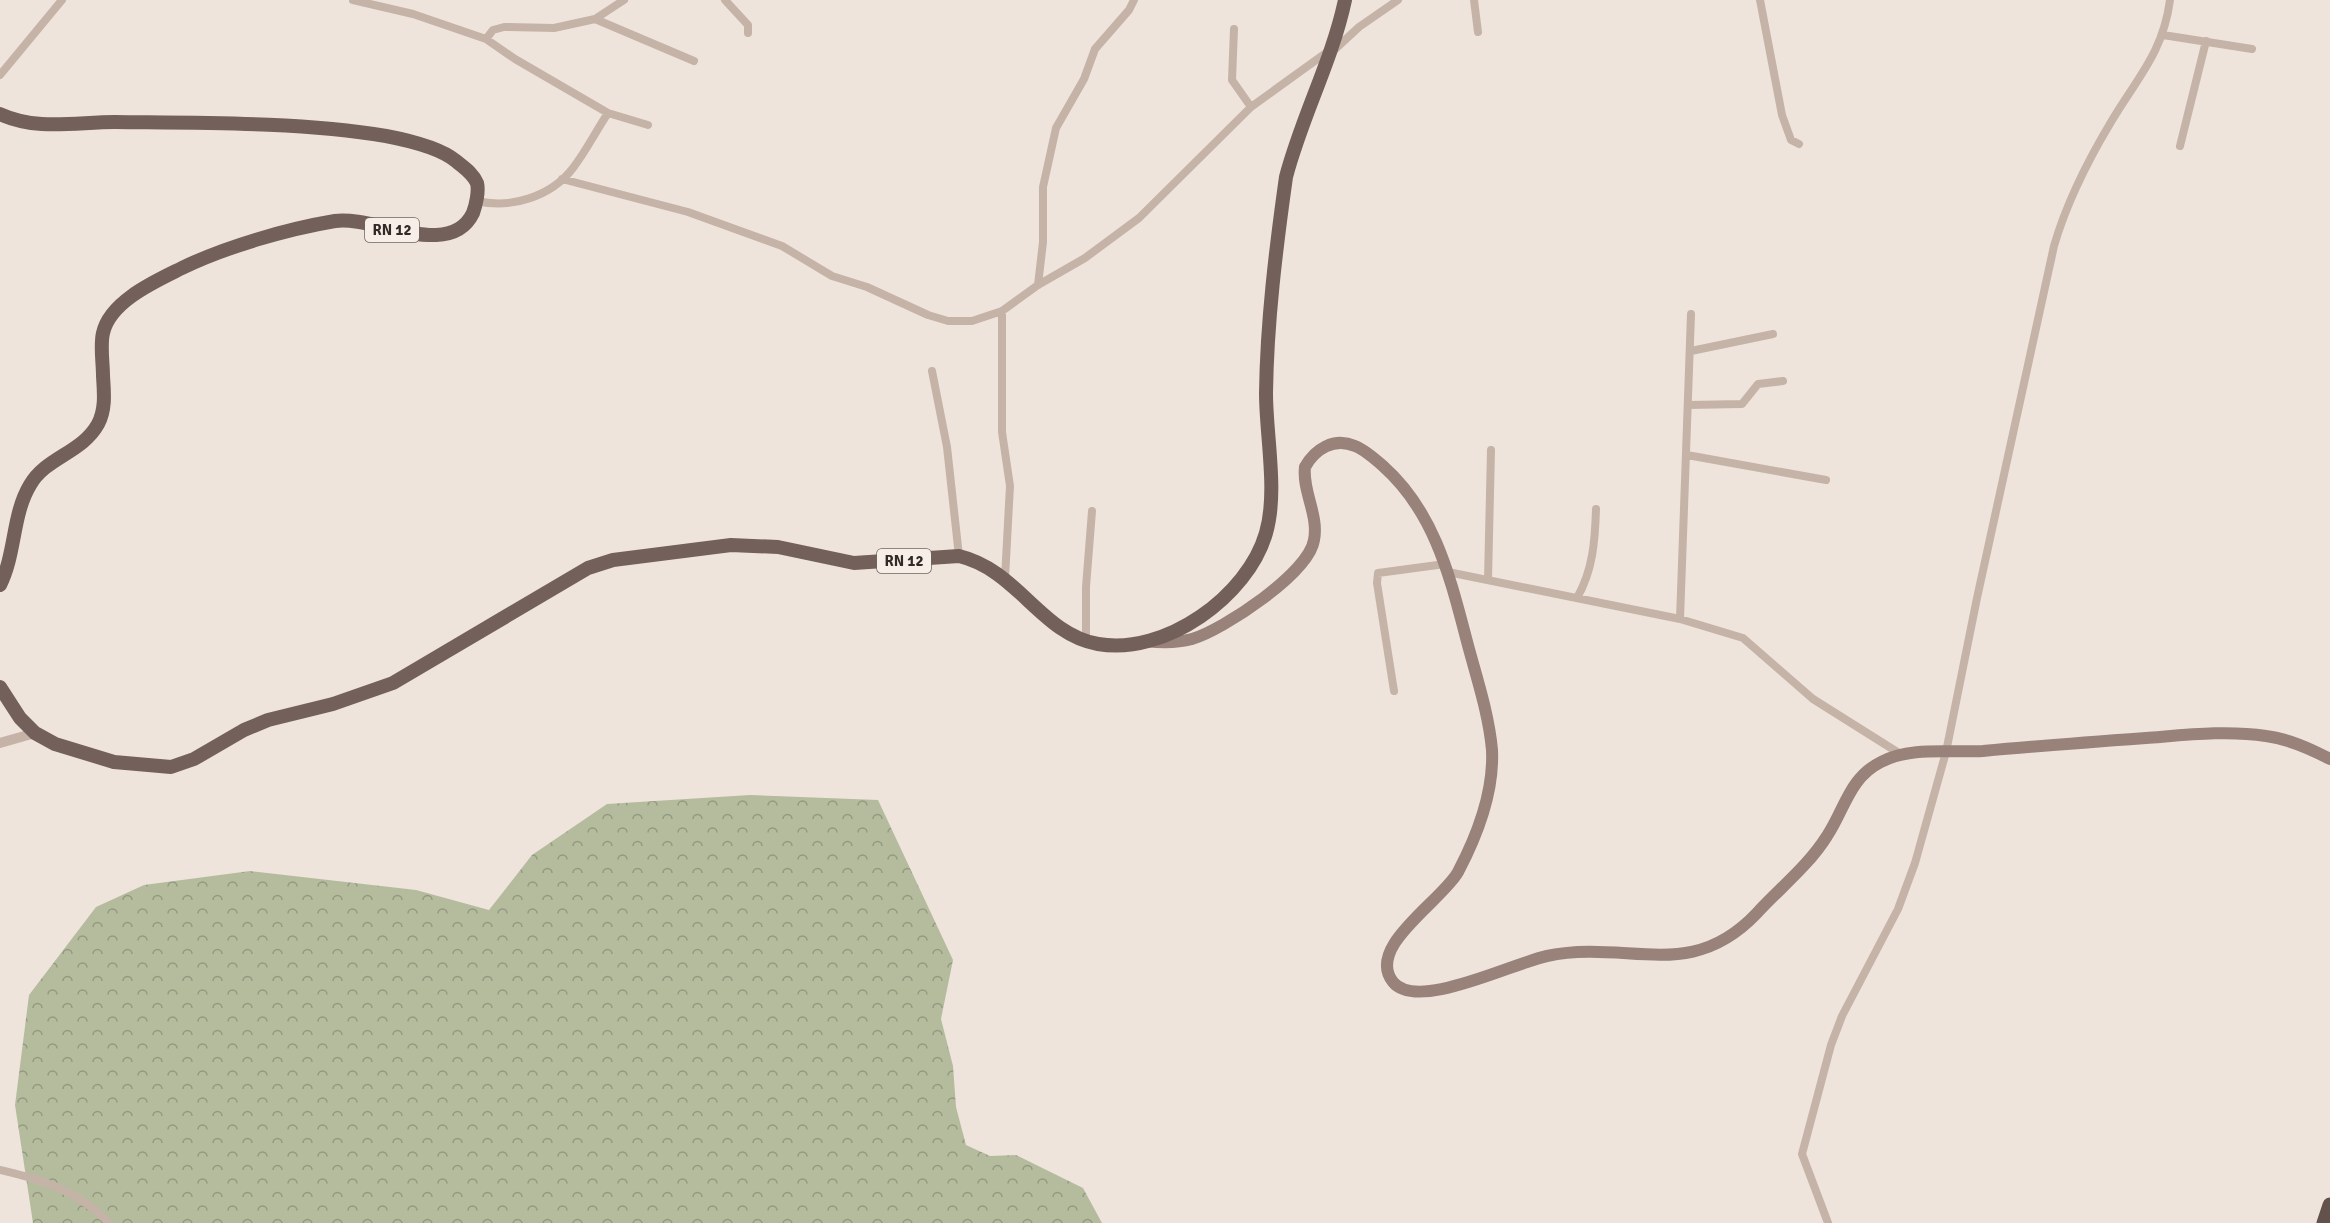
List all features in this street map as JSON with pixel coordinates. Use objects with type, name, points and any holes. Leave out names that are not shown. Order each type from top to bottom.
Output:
[{"type":"highway","points":[[2324,1223],[2330,1205]]},
{"type":"main road","name":"RN 12","points":[[0,687],[20,718],[35,733],[55,744],[114,762],[171,767],[194,759],[268,720],[333,704],[393,683],[588,568],[613,560],[731,544],[755,544],[854,563],[959,556],[984,563],[1005,578],[1055,624],[1086,641],[1111,645],[1145,641],[1195,620],[1225,598],[1246,575],[1266,536],[1270,508],[1266,392],[1278,231],[1292,153],[1332,50],[1345,0]]},
{"type":"main road","points":[[0,114],[17,122],[51,125],[111,122],[210,124],[345,130],[390,137],[451,157],[470,173],[477,183],[477,201]]},
{"type":"main road","name":"RN 12","points":[[0,585],[11,561],[19,516],[28,487],[47,465],[88,438],[99,422],[104,403],[103,332],[109,319],[122,305],[183,267],[265,239],[326,223],[353,219],[395,231],[432,236],[454,232],[472,216],[477,201]]},
{"type":"main road","points":[[1145,641],[1177,642],[1211,631],[1271,593],[1296,569],[1309,554],[1315,533],[1305,467],[1318,451],[1330,444],[1350,444],[1372,457],[1391,473],[1412,497],[1429,524],[1447,568],[1482,697],[1491,745],[1492,768],[1490,793],[1457,874],[1443,893],[1406,928],[1389,952],[1386,962],[1388,974],[1395,985],[1406,991],[1420,993],[1443,990],[1544,957],[1577,951],[1670,955],[1700,952],[1721,943],[1746,925],[1813,854],[1826,838],[1845,797],[1862,774],[1883,760],[1902,755],[1914,752],[1946,752],[2214,734],[2263,735],[2293,741],[2330,759]]},
{"type":"street","points":[[0,75],[62,0]]},
{"type":"street","points":[[353,0],[413,15],[486,39],[515,59],[608,113],[648,125]]},
{"type":"street","points":[[486,39],[493,30],[504,27],[554,28],[595,19],[624,0]]},
{"type":"street","points":[[725,0],[748,25],[748,33]]},
{"type":"street","points":[[1038,285],[1044,242],[1043,187],[1056,128],[1084,80],[1095,49],[1129,10],[1134,0]]},
{"type":"street","points":[[562,179],[688,212],[782,246],[832,276],[867,287],[939,319],[959,323],[972,321],[1002,311],[1038,285],[1085,258],[1139,218],[1251,107],[1398,0]]},
{"type":"street","points":[[1474,0],[1478,32]]},
{"type":"street","points":[[1760,0],[1782,116],[1791,140],[1799,144]]},
{"type":"street","points":[[1828,1223],[1802,1154],[1816,1092],[1842,1016],[1901,900],[1915,863],[1946,752],[1977,598],[2054,246],[2065,211],[2112,121],[2145,70],[2163,35],[2170,0]]},
{"type":"street","points":[[595,19],[694,61]]},
{"type":"street","points":[[1234,29],[1232,80],[1251,107]]},
{"type":"street","points":[[2163,35],[2252,49]]},
{"type":"street","points":[[2180,146],[2206,41]]},
{"type":"street","points":[[477,201],[495,205],[508,204],[544,191],[562,179],[573,169],[608,113]]},
{"type":"street","points":[[1002,311],[1002,432],[1010,486],[1005,578]]},
{"type":"street","points":[[1680,619],[1691,314]]},
{"type":"street","points":[[1691,351],[1773,334]]},
{"type":"street","points":[[932,371],[947,447],[959,556]]},
{"type":"street","points":[[1689,405],[1742,404],[1758,384],[1784,381]]},
{"type":"street","points":[[1488,580],[1491,450]]},
{"type":"street","points":[[1687,455],[1826,480]]},
{"type":"street","points":[[1577,598],[1589,572],[1595,539],[1596,509]]},
{"type":"street","points":[[1086,641],[1086,587],[1092,512]]},
{"type":"street","points":[[1394,691],[1377,583],[1378,573],[1447,568],[1488,580],[1680,619],[1750,642],[1813,699],[1902,755]]},
{"type":"street","points":[[0,743],[35,733]]},
{"type":"street","points":[[0,1170],[58,1185],[88,1203],[109,1223]]},
{"type":"green space","points":[[750,795],[878,800],[953,960],[941,1019],[953,1066],[956,1107],[966,1145],[990,1156],[1016,1155],[1083,1188],[1102,1223],[33,1223],[15,1105],[29,995],[96,907],[144,885],[250,871],[416,890],[489,910],[532,855],[607,804]]}]
